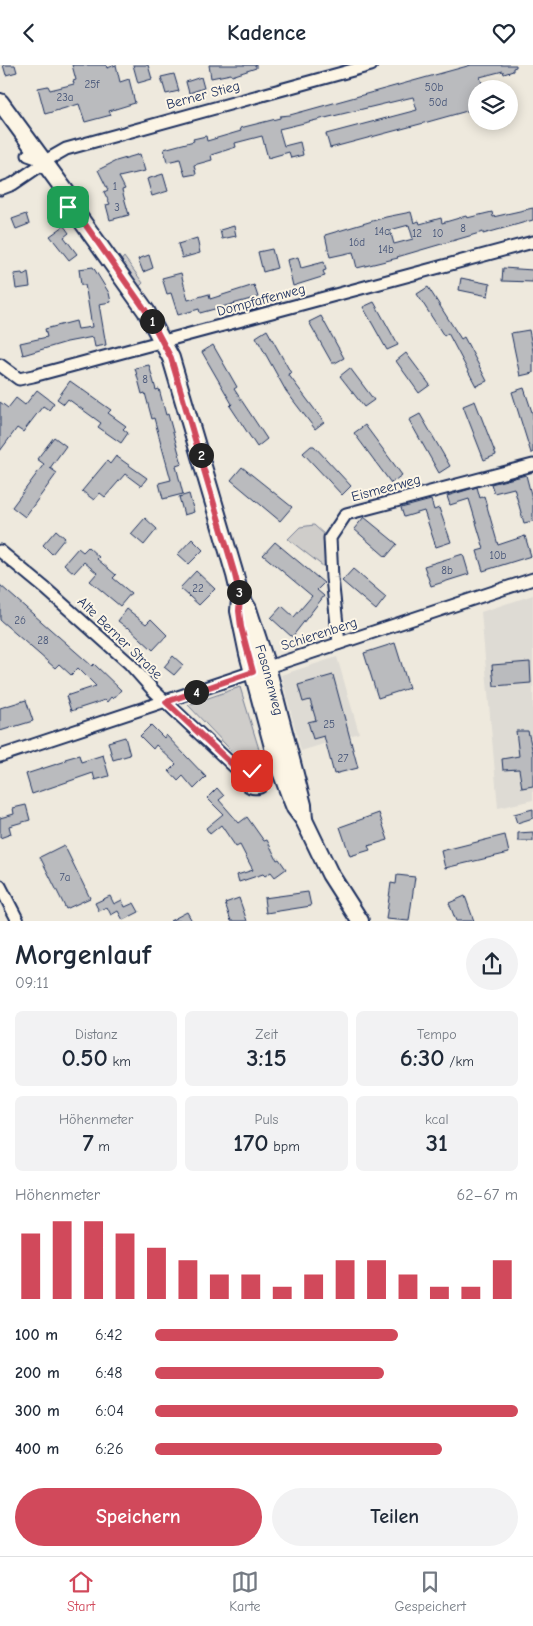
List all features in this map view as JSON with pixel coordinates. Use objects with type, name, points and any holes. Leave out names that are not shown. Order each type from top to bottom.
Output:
[{"type":"main road","points":[[0,101],[37,161]]},
{"type":"main road","points":[[0,117],[37,161]]},
{"type":"main road","name":"Fasanenweg","points":[[37,161],[74,203],[80,217],[146,311],[164,341],[177,372],[235,575],[240,596],[241,627],[260,669],[287,769],[303,805],[304,820],[330,874],[360,921]]},
{"type":"street","name":"Berner Stieg","points":[[0,189],[13,184],[37,161],[75,146],[371,65]]},
{"type":"street","name":"Dompfaffenweg","points":[[0,365],[19,379],[533,242]]},
{"type":"street","name":"Eismeerweg","points":[[339,643],[330,538],[346,514],[533,465]]},
{"type":"street","name":"Alte Berner Straße","points":[[0,551],[130,664],[166,702],[238,770]]},
{"type":"street","name":"Schierenberg","points":[[0,755],[166,702],[533,579]]},
{"type":"street","points":[[0,886],[18,921]]},
{"type":"shaded area","points":[[124,257],[143,283],[140,286],[137,286],[120,262]]},
{"type":"shaded area","points":[[314,525],[327,537],[328,570],[288,539],[300,527]]},
{"type":"shaded area","points":[[533,595],[533,800],[498,808],[481,612]]},
{"type":"shaded area","points":[[337,657],[359,733],[301,751],[281,675]]},
{"type":"shaded area","points":[[240,687],[265,769],[244,764],[188,705]]},
{"type":"building","points":[[3,65],[15,65],[17,72],[6,75]]},
{"type":"building","points":[[72,65],[106,65],[107,68],[116,65],[120,82],[129,79],[135,103],[109,111],[111,115],[85,122],[79,104],[45,114],[38,88],[48,86],[50,90],[74,84],[73,81],[76,80]]},
{"type":"building","points":[[133,65],[148,65],[152,79],[138,83]]},
{"type":"building","points":[[209,65],[256,65],[256,68],[232,76],[231,74],[211,78]]},
{"type":"building","points":[[471,65],[516,65],[513,71],[504,74],[503,71],[480,77],[481,80],[468,80],[468,111],[424,123],[330,148],[326,134],[417,110],[413,97],[279,129],[284,146],[300,142],[303,155],[291,158],[289,152],[268,158],[262,136],[235,143],[236,147],[211,155],[212,160],[194,165],[196,174],[185,176],[180,159],[167,162],[164,149],[206,136],[207,141],[241,131],[240,128],[280,118],[280,116],[290,115]]},
{"type":"building","points":[[174,74],[179,91],[166,94],[161,77]]},
{"type":"building","points":[[201,77],[204,88],[189,93],[186,82]]},
{"type":"building","points":[[140,154],[145,171],[119,177],[125,189],[122,190],[129,215],[110,220],[106,205],[110,204],[104,192],[108,190],[98,170],[116,161]]},
{"type":"building","points":[[163,174],[168,191],[152,196],[147,179]]},
{"type":"building","points":[[533,208],[533,220],[483,234],[483,232],[398,258],[357,268],[353,252],[330,257],[325,235],[386,217],[411,212],[414,223],[419,221],[420,224],[441,218],[442,223],[466,216],[467,218],[492,212],[493,217]],"holes":[[[409,225],[413,239],[394,244],[390,230]]]},
{"type":"building","points":[[26,214],[29,224],[16,229],[12,219]]},
{"type":"building","points":[[64,226],[69,233],[64,237],[77,254],[69,260],[50,236]]},
{"type":"building","points":[[234,226],[236,236],[222,239],[220,230]]},
{"type":"building","points":[[197,238],[200,253],[182,258],[178,244]]},
{"type":"building","points":[[272,249],[277,268],[263,272],[258,252]]},
{"type":"building","points":[[149,255],[153,268],[143,272],[138,259]]},
{"type":"building","points":[[298,257],[301,268],[324,262],[326,270],[323,271],[325,276],[293,286],[287,260]]},
{"type":"building","points":[[93,267],[109,293],[111,302],[99,304],[106,345],[95,347],[93,337],[67,342],[23,355],[20,343],[47,337],[45,329],[76,321],[78,329],[92,327],[85,285],[81,285],[79,269]]},
{"type":"building","points":[[503,268],[533,270],[533,282],[502,281]]},
{"type":"building","points":[[28,272],[30,287],[16,289],[14,274],[22,273],[23,275]]},
{"type":"building","points":[[181,273],[188,300],[209,294],[210,299],[254,285],[258,297],[200,313],[199,309],[178,315],[171,293],[167,294],[162,278]]},
{"type":"building","points":[[461,278],[490,284],[488,296],[459,290]]},
{"type":"building","points":[[428,287],[461,339],[464,337],[487,381],[476,386],[448,333],[444,336],[417,294]]},
{"type":"building","points":[[374,302],[398,345],[387,350],[363,307]]},
{"type":"building","points":[[321,316],[344,358],[335,363],[332,363],[309,322]]},
{"type":"building","points":[[267,330],[291,373],[288,374],[324,422],[315,429],[286,391],[256,337]]},
{"type":"building","points":[[529,330],[533,351],[533,373],[520,376],[511,333]]},
{"type":"building","points":[[213,345],[237,387],[234,389],[267,439],[257,447],[230,406],[232,404],[202,352]]},
{"type":"building","points":[[406,353],[430,385],[419,393],[396,361]]},
{"type":"building","points":[[149,365],[156,390],[159,389],[166,415],[168,414],[182,464],[176,466],[183,494],[163,499],[159,483],[171,480],[154,418],[152,419],[145,393],[142,394],[135,368]]},
{"type":"building","points":[[350,368],[374,400],[364,407],[340,376]]},
{"type":"building","points":[[70,381],[111,410],[108,413],[126,426],[123,429],[128,433],[121,443],[98,427],[101,423],[68,399],[64,404],[57,399]]},
{"type":"building","points":[[524,388],[533,415],[533,453],[531,453],[512,392]]},
{"type":"building","points":[[37,390],[54,403],[49,410],[43,406],[23,432],[17,428],[0,451],[0,402],[8,408],[16,398],[25,405]]},
{"type":"building","points":[[475,401],[496,455],[484,460],[463,406]]},
{"type":"building","points":[[420,414],[450,466],[439,473],[409,420]]},
{"type":"building","points":[[365,425],[402,475],[391,483],[354,433]]},
{"type":"building","points":[[54,437],[66,446],[50,468],[57,473],[25,517],[12,507],[44,464],[37,459]]},
{"type":"building","points":[[311,446],[314,446],[351,486],[342,495],[303,453]]},
{"type":"building","points":[[116,456],[147,478],[141,486],[125,474],[105,497],[100,493],[94,500],[82,491],[107,461],[110,464]]},
{"type":"building","points":[[242,467],[292,507],[280,521],[231,480]]},
{"type":"building","points":[[526,475],[533,502],[533,521],[524,523],[514,488],[494,493],[491,484]]},
{"type":"building","points":[[477,487],[480,498],[484,496],[498,545],[525,536],[531,556],[483,571],[477,551],[484,549],[469,499],[450,505],[447,496]]},
{"type":"building","points":[[189,494],[194,512],[184,515],[179,497]]},
{"type":"building","points":[[431,500],[434,510],[439,508],[451,542],[436,547],[424,511],[404,517],[401,508]]},
{"type":"building","points":[[364,517],[397,544],[386,557],[354,529]]},
{"type":"building","points":[[145,518],[157,529],[144,545],[131,534]]},
{"type":"building","points":[[56,530],[65,538],[52,554],[43,545]]},
{"type":"building","points":[[192,539],[203,550],[189,564],[178,554]]},
{"type":"building","points":[[275,542],[324,583],[317,590],[324,596],[292,637],[271,618],[282,606],[294,617],[312,596],[263,555]]},
{"type":"building","points":[[88,547],[99,557],[97,559],[116,575],[113,578],[131,593],[120,606],[90,581],[97,573],[84,562],[74,573],[64,564],[78,548],[83,552]]},
{"type":"building","points":[[463,554],[469,574],[431,586],[424,566]]},
{"type":"building","points":[[353,569],[386,597],[376,610],[342,581]]},
{"type":"building","points":[[196,571],[215,589],[199,605],[180,588]]},
{"type":"building","points":[[0,585],[92,666],[94,664],[121,690],[113,699],[111,697],[107,702],[105,700],[71,711],[66,696],[96,686],[78,668],[71,675],[59,664],[55,668],[0,620]]},
{"type":"building","points":[[127,609],[146,624],[151,619],[167,635],[153,650],[128,627],[118,621]]},
{"type":"building","points":[[395,643],[409,688],[378,698],[364,653]]},
{"type":"building","points":[[173,656],[183,665],[174,675],[164,667]]},
{"type":"building","points":[[530,662],[531,683],[494,686],[492,665]]},
{"type":"building","points":[[333,675],[358,768],[334,774],[324,736],[313,739],[308,722],[316,720],[310,700],[303,702],[298,685]]},
{"type":"building","points":[[26,700],[33,721],[0,731],[0,708]]},
{"type":"building","points":[[151,725],[164,738],[166,735],[206,777],[194,789],[183,776],[178,781],[169,771],[176,764],[156,745],[153,749],[140,736]]},
{"type":"building","points":[[516,731],[528,731],[533,753],[533,786],[522,788],[519,769],[503,770],[502,759],[519,756]]},
{"type":"building","points":[[125,737],[130,755],[113,760],[108,742]]},
{"type":"building","points":[[79,755],[81,762],[103,755],[109,776],[95,780],[93,773],[32,794],[26,774]]},
{"type":"building","points":[[217,788],[224,796],[219,800],[239,823],[247,817],[264,841],[267,840],[277,860],[279,859],[286,869],[275,877],[271,872],[265,876],[263,874],[239,882],[237,875],[253,870],[240,845],[236,847],[221,825],[210,834],[206,828],[223,814],[207,798]]},
{"type":"building","points":[[26,805],[30,820],[9,826],[11,834],[0,838],[0,818],[14,814],[13,808]]},
{"type":"building","points":[[533,809],[533,818],[517,823],[514,814]]},
{"type":"building","points":[[379,813],[388,840],[368,846],[370,850],[350,856],[340,827]]},
{"type":"building","points":[[533,832],[533,841],[518,841],[518,833]]},
{"type":"building","points":[[505,835],[509,853],[445,868],[441,851]]},
{"type":"building","points":[[64,845],[90,898],[66,909],[40,857]]},
{"type":"building","points":[[397,875],[415,877],[409,921],[386,919],[391,883],[396,884]]},
{"type":"building","points":[[308,892],[311,906],[266,913],[264,898]]},
{"type":"building","points":[[110,896],[114,904],[122,900],[125,907],[134,903],[139,912],[123,920],[118,911],[111,915],[107,907],[99,911],[95,903]]},
{"type":"building","points":[[465,896],[474,921],[456,921],[449,903]]},
{"type":"building","points":[[239,898],[247,921],[231,921],[225,903]]},
{"type":"building","points":[[187,912],[192,921],[170,921]]},
{"type":"route","points":[[68,207],[80,217],[146,311],[164,341],[177,372],[240,596],[241,627],[253,672],[166,702],[238,770],[252,771]]}]
